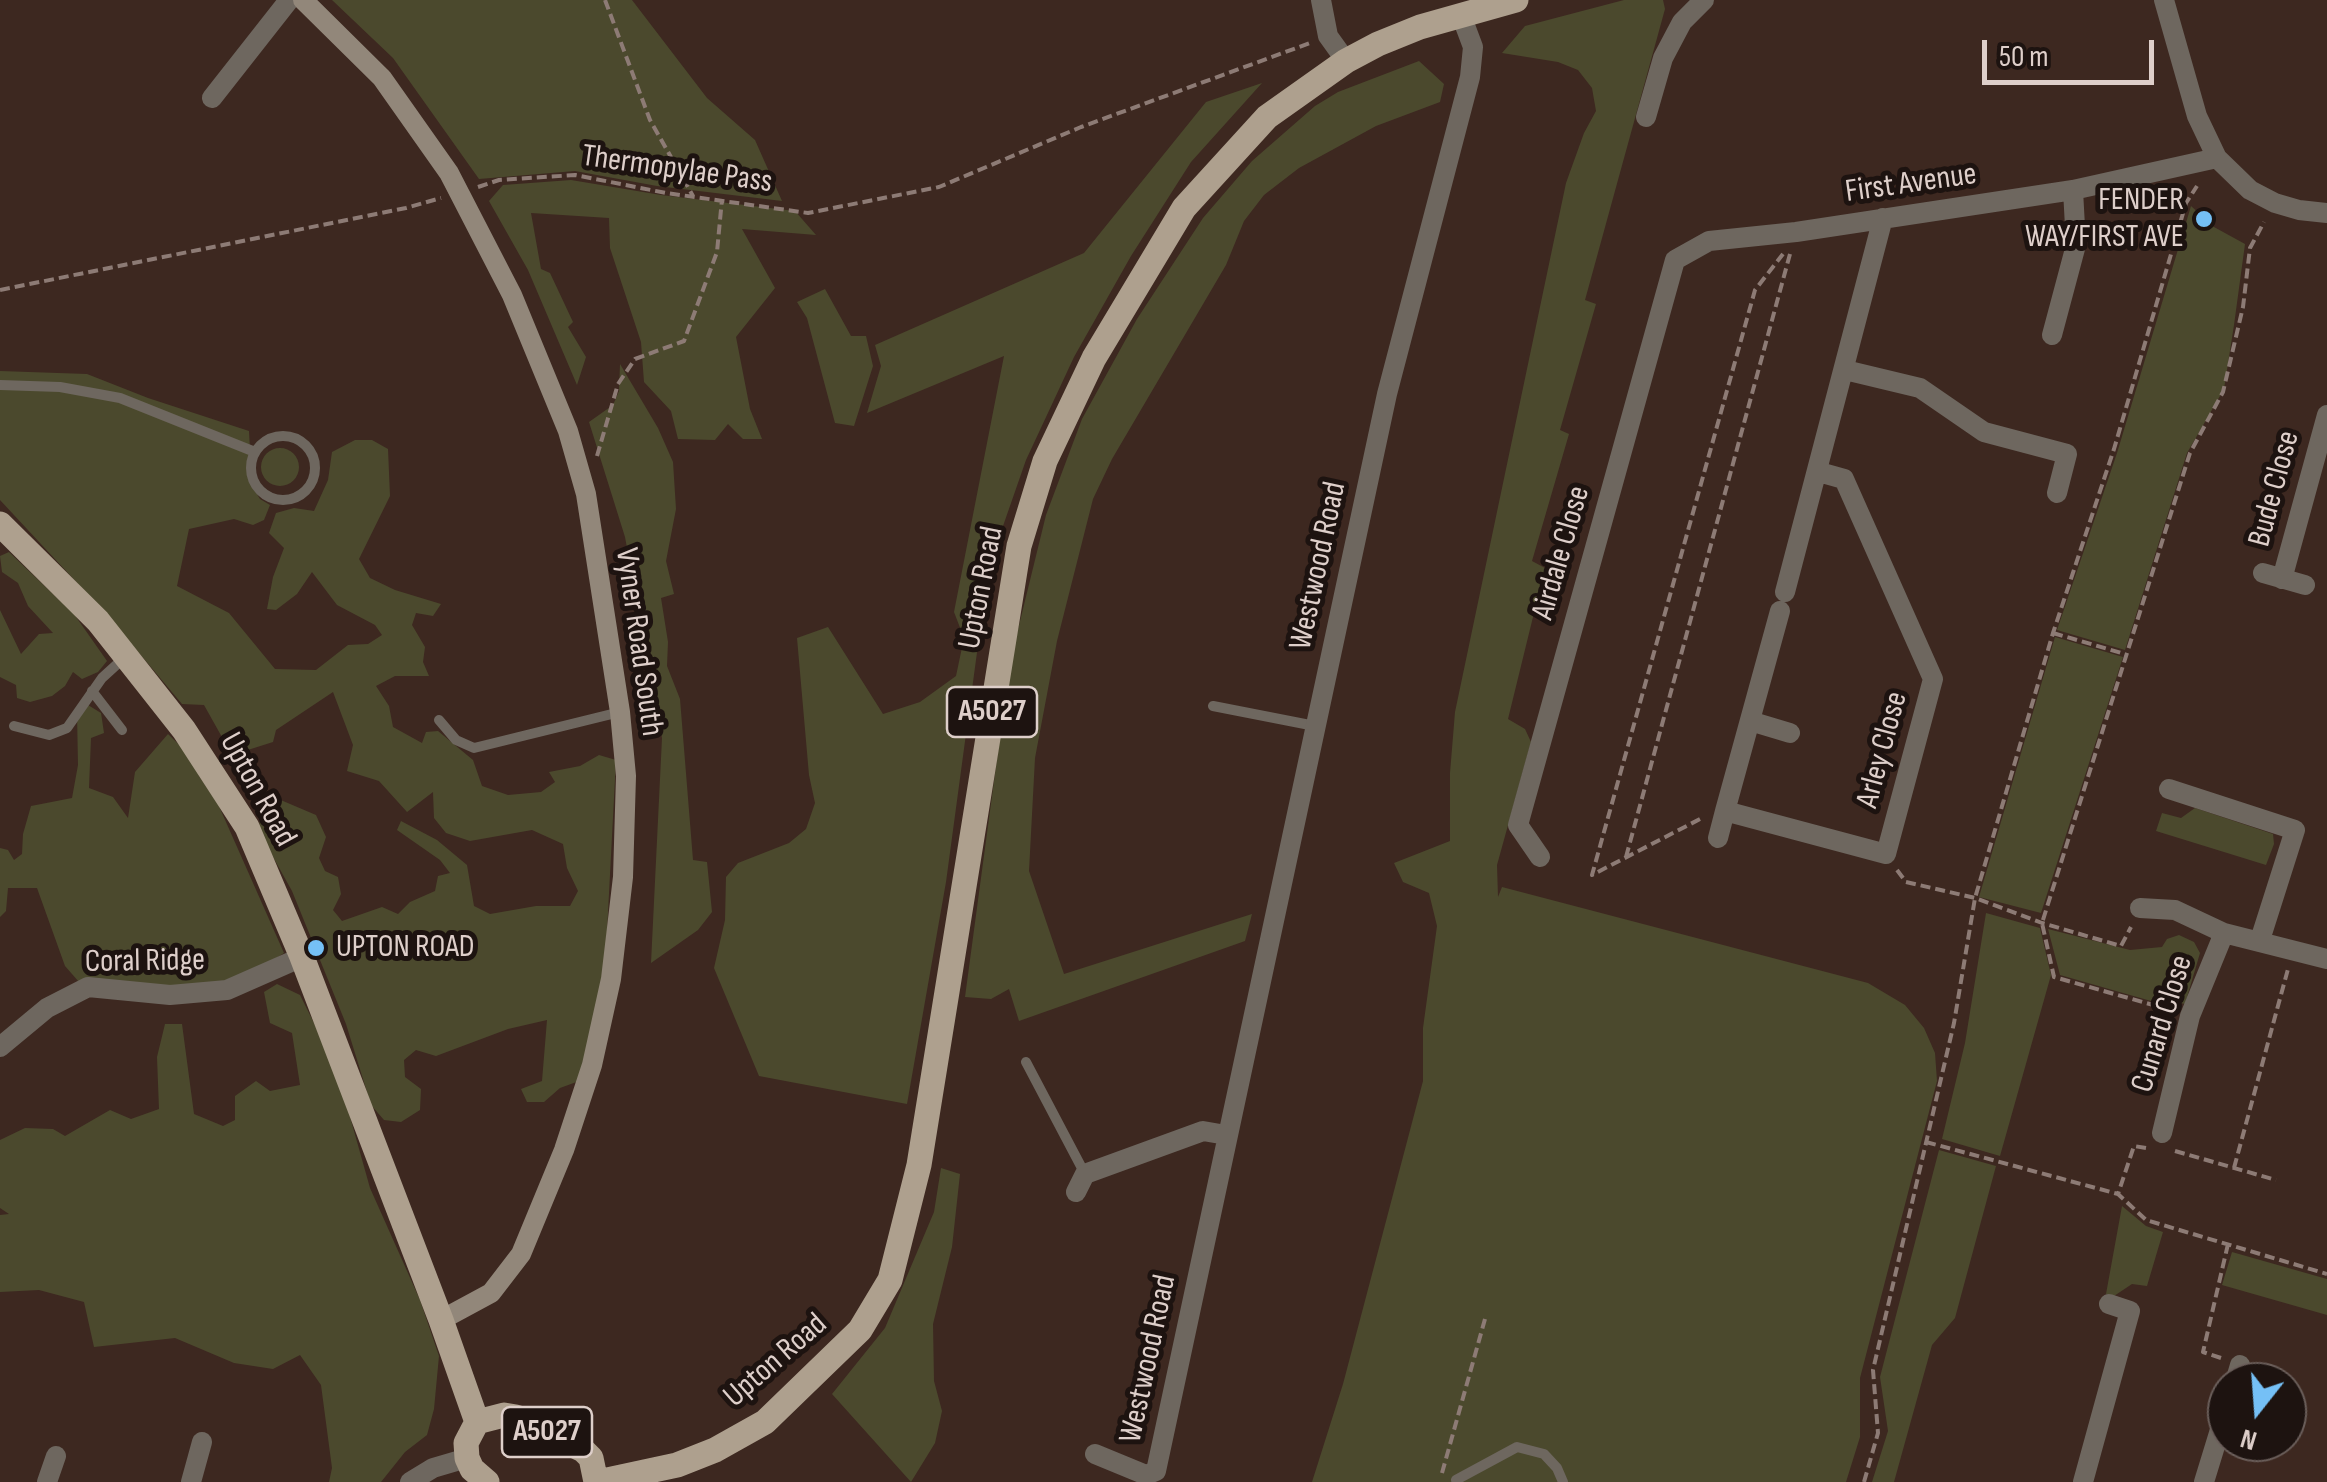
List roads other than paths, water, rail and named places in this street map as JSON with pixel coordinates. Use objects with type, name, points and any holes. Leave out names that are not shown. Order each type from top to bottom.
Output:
[{"type":"main road","name":"Upton Road","points":[[597,1482],[677,1464],[715,1450],[765,1422],[860,1330],[890,1280],[920,1165],[1020,546],[1046,461],[1094,358],[1184,208],[1268,117],[1346,62],[1378,44],[1516,0]]},
{"type":"main road","name":"Upton Road","points":[[0,524],[98,621],[184,730],[247,827],[302,958],[477,1422]]},
{"type":"main road","name":"A5027","points":[[487,1482],[472,1469],[466,1443],[477,1422],[490,1416],[516,1416],[583,1450],[591,1458],[597,1482]]},
{"type":"street","points":[[212,98],[289,0]]},
{"type":"street","name":"Vyner Road South","points":[[303,0],[382,78],[449,173],[512,295],[568,431],[586,494],[620,712],[626,776],[623,877],[612,980],[592,1065],[564,1150],[521,1254],[491,1293],[441,1320]]},
{"type":"street","points":[[1321,0],[1328,36],[1346,62]]},
{"type":"street","points":[[1646,116],[1663,58],[1682,22],[1704,0]]},
{"type":"street","points":[[2164,0],[2198,116],[2217,158],[2240,182],[2274,203],[2327,213]]},
{"type":"street","name":"Westwood Road","points":[[1094,1454],[1146,1475],[1156,1471],[1387,394],[1470,77],[1473,48],[1461,15]]},
{"type":"street","name":"First Avenue","points":[[1675,260],[1709,241],[1796,232],[2073,190],[2217,158]]},
{"type":"street","points":[[2052,335],[2076,245],[2073,190]]},
{"type":"street","points":[[1718,838],[1819,472],[1883,218]]},
{"type":"street","name":"Airdale Close","points":[[1540,857],[1518,825],[1675,260]]},
{"type":"street","points":[[1846,370],[1920,388],[1984,432],[2068,454],[2057,493]]},
{"type":"street","name":"Bude Close","points":[[2305,585],[2272,576],[2327,415]]},
{"type":"street","name":"Arley Close","points":[[1726,808],[1886,854],[1934,679],[1844,479],[1819,472]]},
{"type":"street","points":[[1750,721],[1790,733]]},
{"type":"street","points":[[2169,789],[2295,830],[2260,940]]},
{"type":"street","points":[[2140,908],[2174,910],[2224,933],[2327,960]]},
{"type":"street","name":"Cunard Close","points":[[2160,1140],[2190,1016],[2224,933]]},
{"type":"street","name":"Coral Ridge","points":[[0,1047],[47,1008],[88,987],[170,995],[227,990],[302,958]]},
{"type":"street","points":[[1081,1183],[1203,1131],[1226,1134]]},
{"type":"street","points":[[2083,1482],[2130,1311],[2109,1304]]},
{"type":"street","points":[[192,1482],[202,1442]]},
{"type":"street","points":[[47,1482],[56,1456]]},
{"type":"street","points":[[410,1482],[433,1468],[467,1458]]},
{"type":"lane","points":[[0,384],[60,387],[120,398],[255,452]]},
{"type":"lane","points":[[270,438],[300,440],[315,466],[310,485],[293,499],[270,498],[261,493],[250,473],[255,452],[270,438]]},
{"type":"lane","points":[[14,726],[36,733],[58,733],[74,721],[92,691],[126,656]]},
{"type":"lane","points":[[92,691],[122,730]]},
{"type":"lane","points":[[1213,706],[1315,726]]},
{"type":"lane","points":[[439,720],[456,740],[474,748],[620,712]]},
{"type":"lane","points":[[1026,1062],[1081,1183]]},
{"type":"lane","points":[[1456,1480],[1517,1447],[1544,1454],[1563,1482]]},
{"type":"place","name":"FENDER WAY/FIRST AVE","points":[[2204,219]]},
{"type":"place","name":"UPTON ROAD","points":[[316,948]]}]
